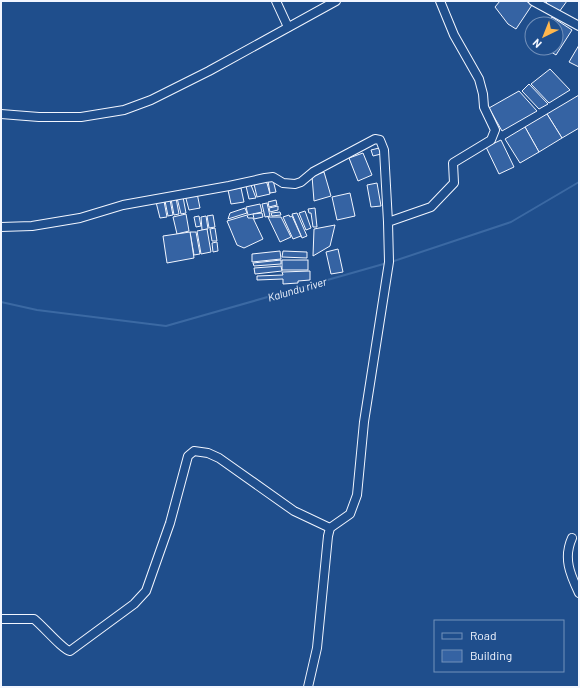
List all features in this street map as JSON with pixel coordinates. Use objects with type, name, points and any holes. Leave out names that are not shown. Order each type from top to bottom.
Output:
[{"type":"street","points":[[276,1],[288,27]]},
{"type":"street","points":[[1,114],[39,117],[81,117],[124,110],[151,100],[209,71],[336,1]]},
{"type":"street","points":[[388,222],[431,207],[454,183],[453,164],[491,140],[495,130],[484,107],[484,94],[479,79],[454,35],[440,1]]},
{"type":"street","points":[[534,1],[579,26]]},
{"type":"street","points":[[1,227],[32,226],[80,218],[123,205],[265,178],[273,177],[283,183],[294,184],[301,182],[313,172],[371,140],[380,140],[384,150],[389,262],[364,422],[356,495],[350,514],[330,528],[317,648],[308,687]]},
{"type":"street","points":[[1,619],[34,619],[55,638],[64,649],[70,651],[134,604],[149,586],[170,523],[188,456],[194,451],[208,453],[219,458],[294,511],[330,528]]},
{"type":"street","points":[[572,538],[566,557],[569,570],[579,593]]},
{"type":"building","points":[[500,1],[526,1],[532,5],[516,29],[508,24],[495,7]]},
{"type":"building","points":[[548,1],[567,1],[559,12],[546,3]]},
{"type":"building","points":[[564,25],[572,30],[564,42]]},
{"type":"building","points":[[579,45],[579,67],[569,62]]},
{"type":"building","points":[[550,69],[570,90],[549,103],[531,84]]},
{"type":"building","points":[[529,84],[548,104],[539,109],[522,91]]},
{"type":"building","points":[[519,91],[537,111],[502,131],[489,108]]},
{"type":"building","points":[[579,95],[579,128],[562,138],[547,114]]},
{"type":"building","points":[[547,114],[562,138],[539,152],[525,127]]},
{"type":"building","points":[[525,127],[539,152],[520,163],[505,139]]},
{"type":"building","points":[[501,140],[514,167],[499,174],[486,147]]},
{"type":"building","points":[[379,148],[381,154],[373,156],[371,150]]},
{"type":"building","points":[[363,153],[372,175],[358,181],[349,158]]},
{"type":"building","points":[[324,172],[331,196],[314,201],[312,176]]},
{"type":"building","points":[[273,180],[276,192],[270,193],[268,181]]},
{"type":"building","points":[[267,183],[270,194],[257,197],[254,184]]},
{"type":"building","points":[[377,183],[381,206],[371,207],[367,185]]},
{"type":"building","points":[[251,185],[256,198],[249,199],[246,186]]},
{"type":"building","points":[[241,188],[244,202],[231,204],[228,190]]},
{"type":"building","points":[[197,193],[200,208],[189,210],[185,195]]},
{"type":"building","points":[[350,193],[355,216],[337,220],[332,197]]},
{"type":"building","points":[[183,197],[186,213],[181,214],[177,198]]},
{"type":"building","points":[[176,198],[179,214],[174,215],[171,199]]},
{"type":"building","points":[[170,200],[173,215],[168,216],[165,201]]},
{"type":"building","points":[[276,200],[277,205],[269,207],[268,202]]},
{"type":"building","points":[[164,201],[167,217],[160,218],[156,202]]},
{"type":"building","points":[[267,203],[270,216],[265,217],[262,204]]},
{"type":"building","points":[[260,204],[262,212],[248,215],[246,207]]},
{"type":"building","points":[[278,206],[278,210],[270,212],[269,208]]},
{"type":"building","points":[[245,208],[247,213],[228,219],[230,213]]},
{"type":"building","points":[[315,208],[317,227],[313,227],[311,213],[309,213],[308,209]]},
{"type":"building","points":[[305,211],[311,228],[306,230],[299,213]]},
{"type":"building","points":[[280,212],[281,215],[272,216],[271,213]]},
{"type":"building","points":[[262,213],[263,217],[254,219],[253,214]]},
{"type":"building","points":[[297,213],[307,236],[302,238],[292,214]]},
{"type":"building","points":[[186,214],[189,231],[177,234],[173,217]]},
{"type":"building","points":[[213,215],[215,227],[209,228],[207,216]]},
{"type":"building","points":[[247,215],[248,218],[253,218],[263,239],[244,248],[237,245],[227,221]]},
{"type":"building","points":[[289,215],[290,217],[292,216],[301,236],[293,239],[283,217]]},
{"type":"building","points":[[199,216],[201,226],[196,227],[194,217]]},
{"type":"building","points":[[206,216],[208,229],[202,230],[201,217]]},
{"type":"building","points":[[268,217],[281,217],[291,237],[280,242]]},
{"type":"building","points":[[335,225],[330,246],[313,256],[314,229]]},
{"type":"building","points":[[215,228],[217,241],[212,241],[210,229]]},
{"type":"building","points":[[207,229],[211,252],[201,254],[197,231]]},
{"type":"building","points":[[190,232],[196,232],[200,254],[194,255]]},
{"type":"building","points":[[190,232],[194,258],[167,263],[163,236]]},
{"type":"building","points":[[217,242],[218,251],[213,252],[212,243]]},
{"type":"building","points":[[338,249],[343,272],[331,274],[326,252]]},
{"type":"building","points":[[280,251],[281,259],[252,262],[252,254]]},
{"type":"building","points":[[283,251],[307,252],[307,258],[282,257]]},
{"type":"building","points":[[281,260],[281,264],[254,266],[253,263]]},
{"type":"building","points":[[282,260],[308,260],[308,270],[282,270]]},
{"type":"building","points":[[281,266],[282,271],[255,274],[254,268]]},
{"type":"building","points":[[310,271],[310,280],[298,281],[298,283],[283,284],[283,279],[257,280],[257,276],[283,275],[282,272]]},
{"type":"waterway","name":"Kalundu river","points":[[391,262],[511,222],[579,182]]},
{"type":"waterway","name":"Kalundu river","points":[[1,302],[37,310],[166,326],[387,263]]}]
